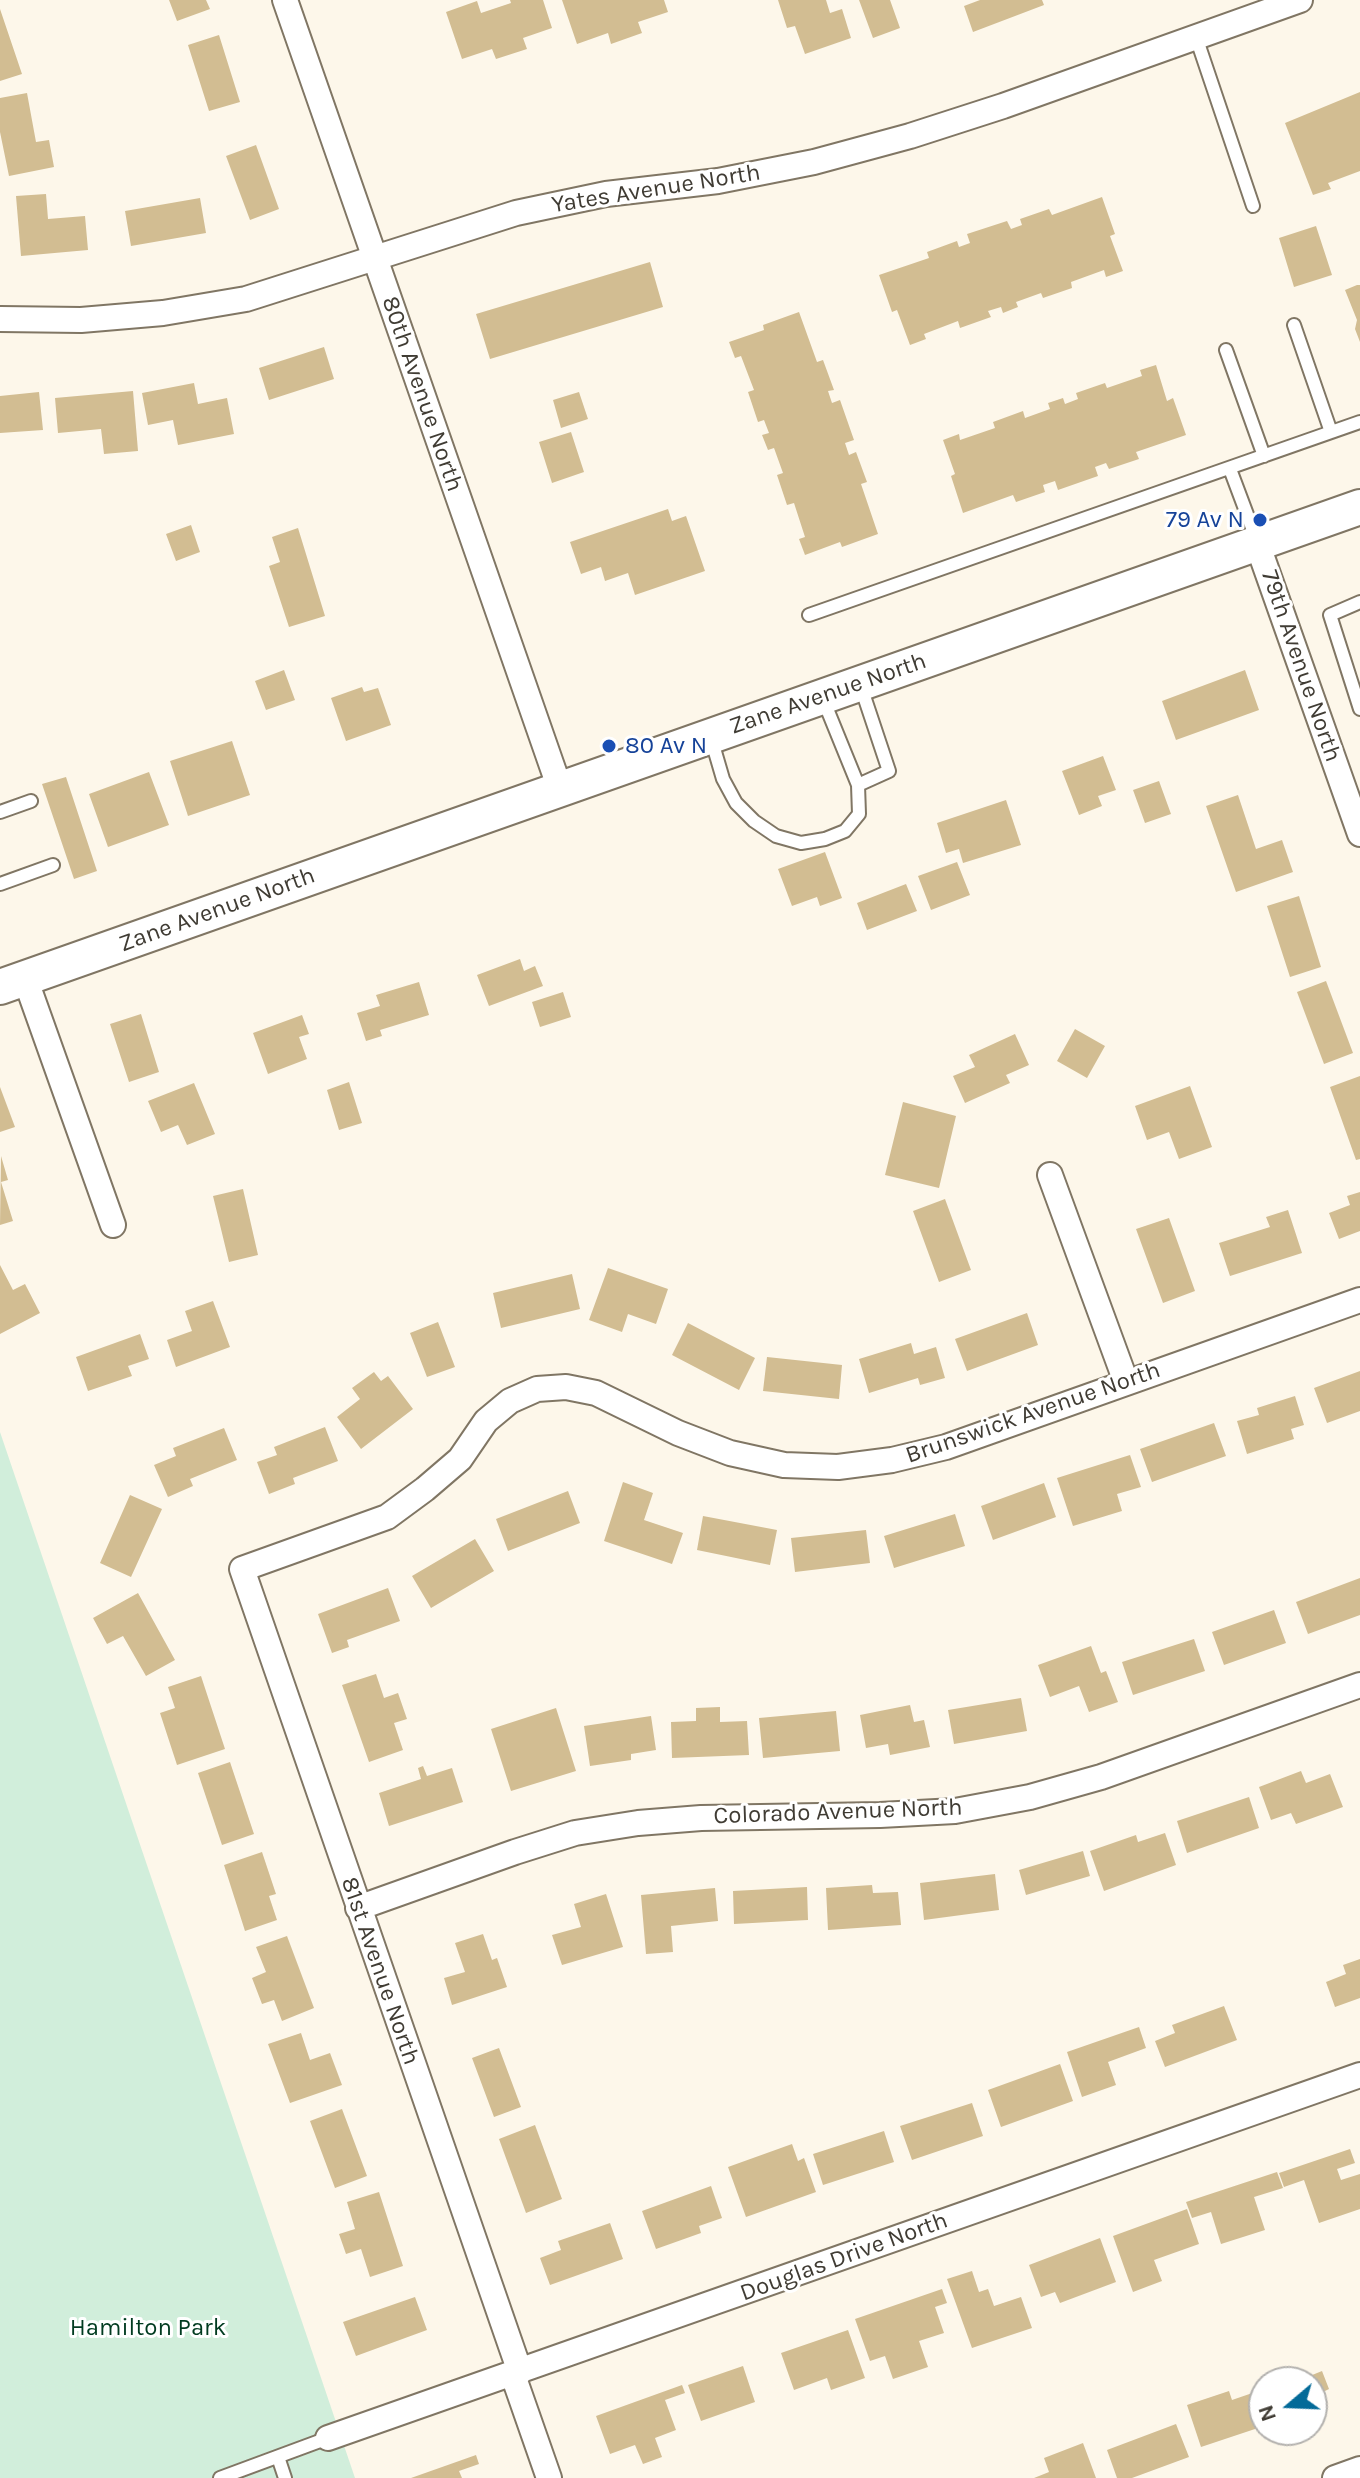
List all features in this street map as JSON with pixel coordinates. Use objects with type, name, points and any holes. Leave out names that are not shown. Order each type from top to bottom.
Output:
[{"type":"main road","name":"Zane Avenue North","points":[[12,983],[1360,507]]},
{"type":"street","name":"80th Avenue North","points":[[285,0],[560,789]]},
{"type":"street","name":"Yates Avenue North","points":[[0,319],[81,320],[163,313],[246,299],[516,213],[606,194],[718,181],[814,162],[989,111],[1196,37],[1257,7],[1294,1]]},
{"type":"street","name":"79th Avenue North","points":[[1257,543],[1358,824]]},
{"type":"street","name":"Zane Avenue North","points":[[12,983],[113,1225]]},
{"type":"street","points":[[1050,1175],[1126,1382]]},
{"type":"street","name":"Brunswick Avenue North","points":[[242,1569],[387,1517],[460,1459],[486,1421],[510,1401],[537,1389],[566,1387],[596,1393],[678,1433],[730,1453],[784,1465],[838,1467],[892,1460],[946,1447],[1360,1300]]},
{"type":"street","name":"81st Avenue North","points":[[242,1569],[549,2478]]},
{"type":"street","name":"Colorado Avenue North","points":[[358,1908],[575,1833],[638,1823],[701,1818],[955,1811],[1030,1797],[1101,1777],[1360,1685]]},
{"type":"street","name":"Douglas Drive North","points":[[328,2438],[1360,2075]]},
{"type":"street","points":[[1335,2478],[1360,2469]]},
{"type":"lane","points":[[1196,37],[1253,206]]},
{"type":"lane","points":[[1294,325],[1331,432]]},
{"type":"lane","points":[[1226,350],[1264,456]]},
{"type":"lane","points":[[809,615],[1360,422]]},
{"type":"lane","points":[[1230,469],[1257,543]]},
{"type":"lane","points":[[1360,602],[1330,615],[1360,709]]},
{"type":"lane","points":[[858,785],[889,771],[860,683]]},
{"type":"lane","points":[[710,736],[723,779],[736,803],[754,821],[776,836],[801,843],[825,839],[845,831],[859,814],[858,785],[822,696]]},
{"type":"lane","points":[[0,812],[31,801]]},
{"type":"lane","points":[[0,884],[53,865]]},
{"type":"lane","points":[[220,2478],[328,2438]]},
{"type":"lane","points":[[278,2457],[285,2478]]},
{"type":"green space","name":"Hamilton Park","points":[[0,1432],[355,2478],[0,2478]]},
{"type":"building","points":[[169,0],[206,0],[210,9],[177,21]]},
{"type":"building","points":[[510,0],[543,0],[552,28],[523,38],[527,49],[496,59],[492,49],[462,59],[446,12],[477,1],[481,13],[511,3]]},
{"type":"building","points":[[562,0],[664,0],[668,12],[638,22],[642,33],[611,44],[608,33],[577,44]]},
{"type":"building","points":[[778,0],[826,0],[830,13],[842,9],[851,38],[805,54],[795,26],[787,28]]},
{"type":"building","points":[[859,0],[890,0],[900,28],[873,38]]},
{"type":"building","points":[[980,0],[1042,0],[1044,5],[973,32],[964,6]]},
{"type":"building","points":[[0,9],[22,74],[0,81]]},
{"type":"building","points":[[219,35],[240,102],[209,111],[188,45]]},
{"type":"building","points":[[1360,92],[1360,171],[1328,183],[1331,189],[1313,195],[1285,123]]},
{"type":"building","points":[[27,93],[36,142],[49,140],[54,167],[9,176],[0,132],[0,98]]},
{"type":"building","points":[[256,145],[279,209],[250,220],[226,156]]},
{"type":"building","points":[[46,194],[48,219],[85,216],[88,250],[21,256],[16,196]]},
{"type":"building","points":[[1102,197],[1115,234],[1110,236],[1123,271],[1106,277],[1104,270],[1071,282],[1072,288],[1043,298],[1041,293],[1016,302],[1018,307],[1003,313],[1001,307],[988,311],[991,317],[960,328],[958,321],[924,334],[926,339],[910,345],[897,310],[892,312],[879,275],[929,258],[927,252],[957,241],[959,247],[970,243],[967,234],[1007,221],[1011,229],[1022,225],[1020,219],[1049,209],[1052,215]]},
{"type":"building","points":[[200,198],[206,233],[131,246],[125,211]]},
{"type":"building","points":[[1316,226],[1332,275],[1294,287],[1279,238]]},
{"type":"building","points":[[650,262],[663,307],[490,359],[476,314]]},
{"type":"building","points":[[1360,285],[1360,342],[1355,329],[1357,320],[1345,290]]},
{"type":"building","points":[[799,312],[817,362],[823,360],[834,390],[828,391],[832,403],[840,400],[854,440],[845,443],[849,455],[856,452],[867,482],[861,484],[878,534],[842,547],[840,542],[805,555],[799,539],[805,537],[794,503],[787,505],[777,475],[783,473],[774,448],[768,450],[762,435],[769,433],[764,420],[758,422],[748,392],[754,390],[741,356],[735,358],[729,342],[764,330],[763,325]]},
{"type":"building","points":[[324,347],[334,379],[269,400],[259,368]]},
{"type":"building","points":[[1156,365],[1167,401],[1173,398],[1186,435],[1136,452],[1139,459],[1109,469],[1106,463],[1095,467],[1098,476],[1058,490],[1055,481],[1043,485],[1045,492],[1016,502],[1013,495],[963,513],[951,476],[955,474],[943,440],[959,434],[960,440],[995,428],[993,422],[1023,411],[1025,418],[1050,409],[1048,403],[1063,398],[1065,404],[1078,399],[1076,393],[1105,383],[1107,388],[1142,376],[1140,370]]},
{"type":"building","points":[[194,383],[198,404],[227,398],[234,434],[178,445],[173,420],[148,425],[142,393]]},
{"type":"building","points":[[133,391],[138,451],[104,454],[101,429],[58,433],[55,398]]},
{"type":"building","points":[[39,392],[43,430],[0,433],[0,396]]},
{"type":"building","points":[[579,392],[588,419],[561,428],[553,400]]},
{"type":"building","points":[[571,432],[584,472],[552,483],[539,442]]},
{"type":"building","points":[[668,509],[672,521],[686,516],[705,571],[635,595],[628,573],[605,581],[601,567],[581,574],[570,542]]},
{"type":"building","points":[[191,525],[200,552],[176,561],[166,534]]},
{"type":"building","points":[[298,528],[325,616],[289,627],[269,566],[280,562],[272,537]]},
{"type":"building","points":[[284,670],[295,700],[266,710],[255,681]]},
{"type":"building","points":[[1245,670],[1259,710],[1176,740],[1162,701]]},
{"type":"building","points":[[362,687],[364,692],[378,688],[391,725],[346,741],[331,698]]},
{"type":"building","points":[[232,741],[250,795],[188,816],[170,761]]},
{"type":"building","points":[[1103,756],[1116,790],[1098,796],[1102,806],[1079,815],[1062,771]]},
{"type":"building","points":[[149,772],[169,825],[108,847],[89,794]]},
{"type":"building","points":[[66,777],[97,871],[74,879],[42,784]]},
{"type":"building","points":[[1159,781],[1171,814],[1145,823],[1133,790]]},
{"type":"building","points":[[1238,795],[1256,849],[1282,840],[1293,872],[1236,892],[1206,806]]},
{"type":"building","points":[[1006,800],[1021,845],[963,863],[959,849],[946,853],[937,823]]},
{"type":"building","points":[[825,852],[842,898],[820,906],[817,897],[792,906],[778,869]]},
{"type":"building","points":[[957,862],[970,895],[931,910],[918,876]]},
{"type":"building","points":[[906,884],[917,911],[867,930],[857,903]]},
{"type":"building","points":[[1299,896],[1321,967],[1290,977],[1267,906]]},
{"type":"building","points":[[520,959],[524,971],[535,966],[543,986],[489,1006],[477,975]]},
{"type":"building","points":[[1326,981],[1353,1053],[1324,1064],[1297,992]]},
{"type":"building","points":[[419,982],[429,1015],[380,1030],[382,1036],[366,1041],[357,1013],[380,1006],[376,995]]},
{"type":"building","points":[[563,992],[571,1017],[540,1027],[532,1002]]},
{"type":"building","points":[[141,1014],[159,1072],[129,1082],[110,1024]]},
{"type":"building","points":[[302,1015],[309,1034],[299,1037],[307,1059],[268,1074],[253,1033]]},
{"type":"building","points":[[1075,1029],[1105,1046],[1087,1078],[1057,1061]]},
{"type":"building","points":[[1015,1034],[1029,1065],[1006,1075],[1010,1083],[965,1103],[953,1076],[975,1067],[969,1055]]},
{"type":"building","points":[[1360,1076],[1360,1159],[1356,1160],[1330,1087]]},
{"type":"building","points":[[349,1082],[362,1123],[339,1130],[327,1090]]},
{"type":"building","points":[[194,1083],[215,1134],[187,1145],[178,1125],[161,1132],[148,1101]]},
{"type":"building","points":[[1190,1086],[1212,1147],[1179,1159],[1169,1132],[1147,1140],[1135,1106]]},
{"type":"building","points":[[0,1087],[15,1127],[0,1132]]},
{"type":"building","points":[[903,1102],[956,1116],[939,1188],[885,1175]]},
{"type":"building","points":[[1,1156],[8,1180],[1,1182],[13,1221],[0,1225]]},
{"type":"building","points":[[243,1189],[258,1255],[229,1262],[213,1196]]},
{"type":"building","points":[[1360,1192],[1360,1231],[1339,1239],[1329,1213],[1350,1205],[1347,1196]]},
{"type":"building","points":[[945,1199],[971,1270],[939,1282],[913,1211]]},
{"type":"building","points":[[1288,1210],[1302,1253],[1230,1276],[1219,1243],[1270,1227],[1266,1217]]},
{"type":"building","points":[[1169,1218],[1195,1291],[1163,1303],[1136,1229]]},
{"type":"building","points":[[0,1265],[13,1290],[25,1284],[40,1313],[0,1334]]},
{"type":"building","points":[[608,1268],[668,1289],[656,1324],[628,1314],[622,1332],[589,1320]]},
{"type":"building","points":[[572,1274],[580,1309],[501,1328],[493,1293]]},
{"type":"building","points":[[213,1301],[230,1347],[176,1367],[167,1340],[192,1331],[185,1311]]},
{"type":"building","points":[[1027,1313],[1038,1345],[967,1371],[955,1339]]},
{"type":"building","points":[[438,1322],[455,1367],[427,1377],[410,1333]]},
{"type":"building","points":[[688,1323],[755,1358],[739,1390],[672,1355]]},
{"type":"building","points":[[140,1334],[149,1359],[128,1366],[132,1376],[88,1391],[76,1357]]},
{"type":"building","points":[[911,1343],[914,1354],[936,1347],[945,1378],[920,1385],[918,1378],[869,1393],[859,1359]]},
{"type":"building","points":[[767,1357],[842,1365],[839,1399],[763,1391]]},
{"type":"building","points":[[1360,1371],[1360,1411],[1327,1423],[1314,1388]]},
{"type":"building","points":[[374,1372],[381,1381],[388,1376],[413,1409],[361,1449],[337,1417],[360,1399],[352,1388]]},
{"type":"building","points":[[1295,1396],[1304,1425],[1291,1429],[1294,1439],[1247,1454],[1237,1421],[1259,1415],[1257,1408]]},
{"type":"building","points":[[1214,1423],[1226,1456],[1152,1482],[1140,1449]]},
{"type":"building","points":[[325,1427],[338,1461],[293,1478],[295,1484],[269,1494],[257,1462],[277,1455],[274,1447]]},
{"type":"building","points":[[224,1428],[237,1460],[190,1479],[193,1486],[168,1497],[154,1465],[176,1456],[173,1448]]},
{"type":"building","points":[[1130,1455],[1141,1487],[1117,1494],[1122,1511],[1073,1526],[1057,1478]]},
{"type":"building","points":[[623,1482],[653,1493],[644,1520],[683,1533],[672,1564],[604,1541]]},
{"type":"building","points":[[1044,1483],[1056,1517],[993,1540],[981,1506]]},
{"type":"building","points":[[568,1491],[580,1523],[508,1551],[496,1519]]},
{"type":"building","points":[[130,1495],[162,1509],[131,1577],[100,1563]]},
{"type":"building","points":[[955,1514],[965,1546],[894,1568],[884,1536]]},
{"type":"building","points":[[703,1516],[777,1530],[770,1565],[697,1550]]},
{"type":"building","points":[[866,1530],[870,1563],[795,1572],[791,1538]]},
{"type":"building","points":[[475,1539],[494,1571],[431,1608],[412,1576]]},
{"type":"building","points":[[1360,1578],[1360,1615],[1308,1634],[1296,1602]]},
{"type":"building","points":[[388,1588],[400,1621],[347,1640],[349,1647],[332,1653],[318,1614]]},
{"type":"building","points":[[138,1593],[175,1660],[146,1676],[123,1636],[107,1644],[93,1618]]},
{"type":"building","points":[[1274,1610],[1286,1643],[1224,1665],[1212,1632]]},
{"type":"building","points":[[1194,1639],[1205,1671],[1133,1695],[1122,1662]]},
{"type":"building","points":[[1091,1646],[1101,1673],[1106,1671],[1118,1702],[1089,1712],[1079,1686],[1050,1697],[1038,1665]]},
{"type":"building","points":[[376,1674],[384,1698],[398,1693],[407,1719],[394,1723],[403,1750],[369,1762],[342,1685]]},
{"type":"building","points":[[201,1676],[225,1749],[177,1765],[160,1713],[175,1708],[168,1687]]},
{"type":"building","points":[[1021,1698],[1027,1731],[954,1744],[948,1710]]},
{"type":"building","points":[[910,1705],[914,1722],[924,1720],[930,1747],[890,1755],[888,1744],[866,1748],[860,1715]]},
{"type":"building","points":[[720,1707],[720,1722],[747,1721],[749,1755],[672,1758],[671,1722],[696,1721],[696,1708]]},
{"type":"building","points":[[556,1708],[576,1771],[511,1791],[491,1729]]},
{"type":"building","points":[[836,1711],[840,1751],[763,1758],[759,1718]]},
{"type":"building","points":[[651,1716],[656,1750],[631,1754],[631,1760],[590,1766],[584,1726]]},
{"type":"building","points":[[230,1762],[254,1834],[222,1845],[198,1773]]},
{"type":"building","points":[[423,1766],[427,1776],[452,1768],[463,1802],[389,1826],[379,1793],[421,1779],[418,1768]]},
{"type":"building","points":[[1301,1771],[1306,1783],[1330,1774],[1343,1807],[1296,1824],[1291,1813],[1271,1820],[1259,1787]]},
{"type":"building","points":[[1249,1797],[1259,1828],[1187,1853],[1177,1821]]},
{"type":"building","points":[[1165,1833],[1176,1865],[1104,1891],[1090,1851],[1136,1835],[1138,1842]]},
{"type":"building","points":[[1083,1851],[1090,1876],[1026,1895],[1019,1870]]},
{"type":"building","points":[[262,1852],[276,1894],[269,1896],[277,1920],[245,1931],[224,1865]]},
{"type":"building","points":[[995,1874],[999,1910],[924,1920],[920,1883]]},
{"type":"building","points":[[872,1885],[873,1893],[898,1892],[901,1925],[828,1930],[826,1888]]},
{"type":"building","points":[[807,1887],[808,1920],[734,1924],[733,1891]]},
{"type":"building","points":[[715,1888],[718,1921],[671,1926],[673,1952],[646,1954],[641,1895]]},
{"type":"building","points":[[606,1894],[623,1947],[562,1965],[552,1935],[581,1927],[574,1904]]},
{"type":"building","points":[[483,1934],[492,1960],[497,1958],[507,1987],[452,2005],[444,1978],[465,1972],[455,1943]]},
{"type":"building","points":[[287,1936],[314,2008],[282,2021],[274,2000],[262,2004],[252,1978],[266,1972],[256,1947]]},
{"type":"building","points":[[1360,1959],[1360,1998],[1335,2007],[1326,1982],[1346,1974],[1343,1965]]},
{"type":"building","points":[[1224,2006],[1237,2040],[1165,2067],[1155,2041],[1175,2033],[1172,2025]]},
{"type":"building","points":[[1139,2027],[1146,2048],[1108,2062],[1116,2085],[1082,2097],[1067,2052]]},
{"type":"building","points":[[301,2033],[310,2060],[330,2053],[342,2085],[290,2103],[268,2044]]},
{"type":"building","points":[[499,2048],[521,2107],[494,2117],[472,2058]]},
{"type":"building","points":[[1060,2064],[1073,2101],[1001,2127],[988,2090]]},
{"type":"building","points":[[972,2103],[983,2136],[912,2160],[900,2126]]},
{"type":"building","points":[[342,2109],[367,2176],[335,2188],[310,2121]]},
{"type":"building","points":[[535,2125],[562,2199],[526,2213],[499,2139]]},
{"type":"building","points":[[884,2131],[894,2162],[823,2185],[813,2154]]},
{"type":"building","points":[[792,2144],[798,2161],[804,2158],[816,2192],[746,2217],[728,2167]]},
{"type":"building","points":[[1350,2149],[1355,2163],[1337,2169],[1341,2180],[1360,2174],[1360,2209],[1319,2223],[1304,2180],[1284,2187],[1279,2173]]},
{"type":"building","points":[[1277,2172],[1283,2188],[1254,2197],[1265,2230],[1221,2244],[1211,2212],[1192,2218],[1186,2202]]},
{"type":"building","points":[[711,2186],[722,2218],[699,2226],[701,2233],[656,2249],[642,2211]]},
{"type":"building","points":[[379,2192],[403,2266],[370,2277],[361,2249],[346,2254],[339,2234],[355,2229],[347,2202]]},
{"type":"building","points":[[1187,2209],[1199,2244],[1154,2260],[1162,2281],[1133,2292],[1113,2236]]},
{"type":"building","points":[[610,2223],[623,2259],[550,2285],[540,2258],[561,2250],[558,2241]]},
{"type":"building","points":[[1100,2238],[1116,2282],[1060,2303],[1055,2292],[1041,2297],[1029,2265]]},
{"type":"building","points":[[972,2271],[979,2292],[988,2289],[994,2306],[1021,2297],[1032,2328],[972,2348],[947,2279]]},
{"type":"building","points":[[942,2289],[947,2303],[935,2307],[944,2333],[919,2341],[928,2367],[893,2379],[885,2356],[870,2361],[855,2319]]},
{"type":"building","points":[[415,2297],[427,2330],[356,2356],[343,2322]]},
{"type":"building","points":[[848,2330],[865,2378],[831,2390],[827,2378],[794,2390],[781,2353]]},
{"type":"building","points":[[743,2366],[755,2402],[701,2421],[688,2385]]},
{"type":"building","points":[[682,2385],[685,2393],[665,2400],[676,2430],[655,2438],[662,2457],[643,2464],[635,2445],[610,2454],[596,2416]]},
{"type":"building","points":[[1229,2391],[1232,2400],[1248,2394],[1248,2431],[1201,2447],[1187,2405]]},
{"type":"building","points":[[1176,2424],[1189,2457],[1132,2478],[1117,2478],[1107,2450]]},
{"type":"building","points":[[1083,2443],[1096,2478],[1034,2478],[1049,2472],[1044,2458]]},
{"type":"building","points":[[476,2455],[479,2464],[459,2471],[462,2478],[411,2478]]},
{"type":"place","name":"79 Av N","points":[[1260,520]]},
{"type":"place","name":"80 Av N","points":[[609,746]]}]
